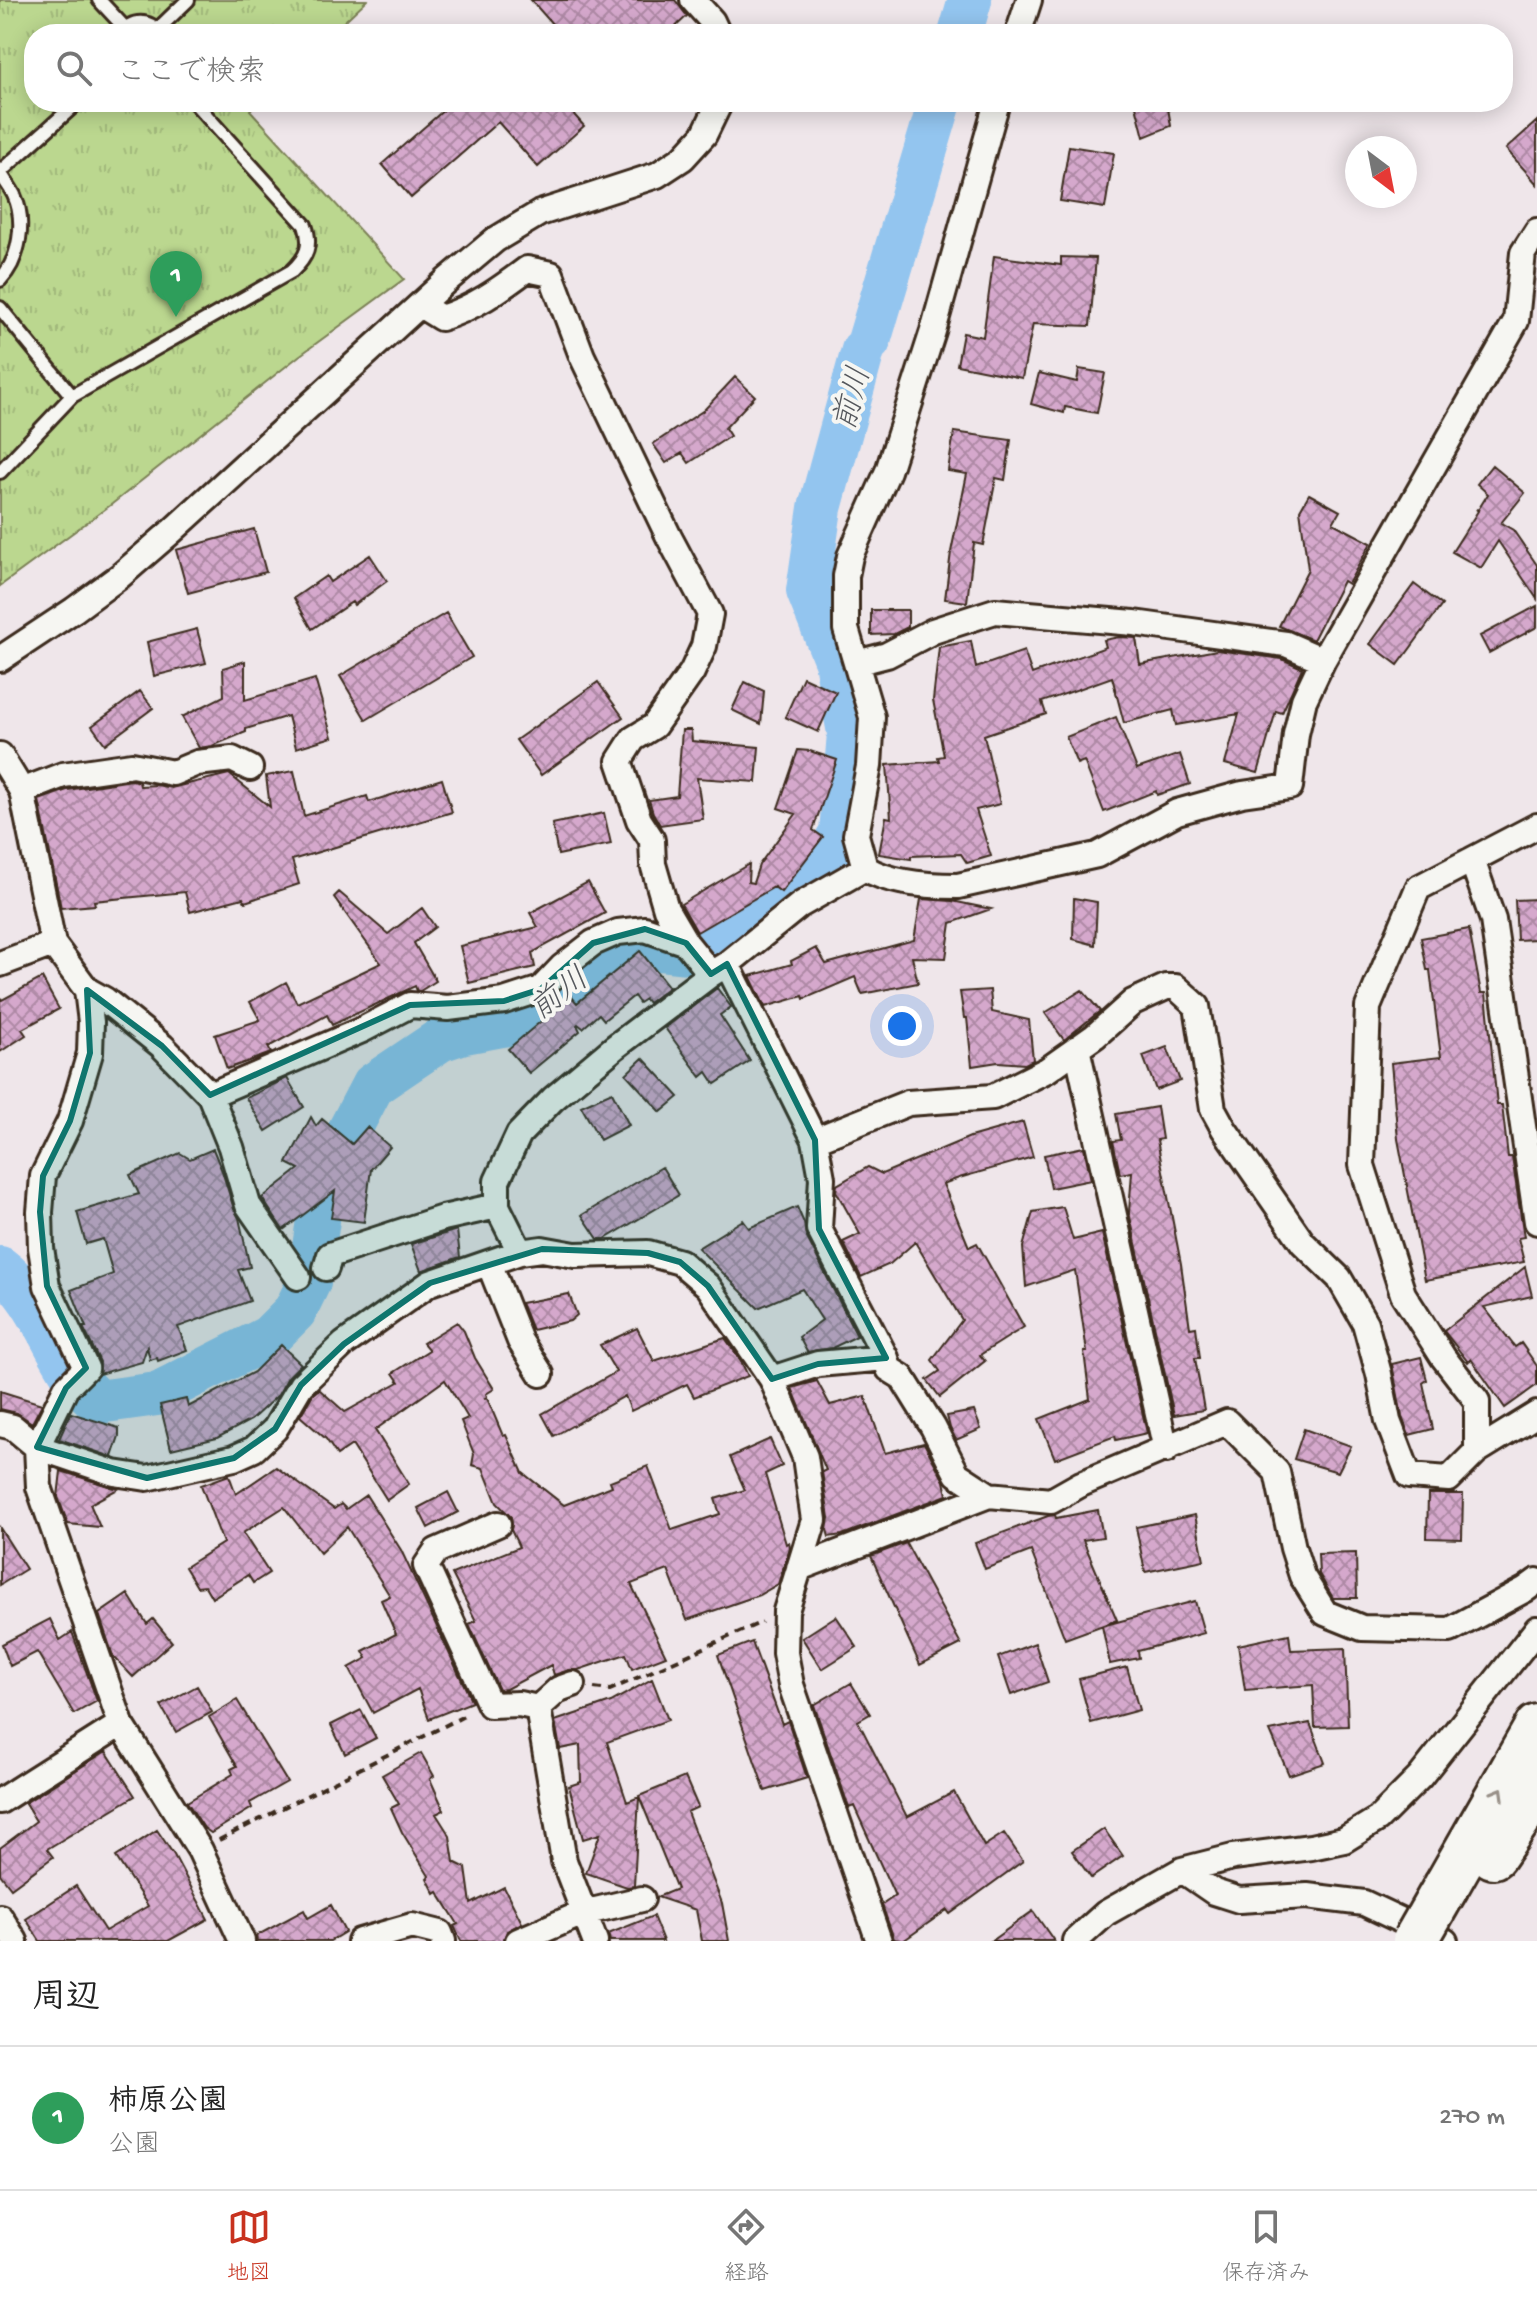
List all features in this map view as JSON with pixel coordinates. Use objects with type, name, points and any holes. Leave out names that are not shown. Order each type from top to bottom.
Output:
[{"type":"highway","points":[[1443,1941],[1456,1891],[1537,1727]]},
{"type":"highway","points":[[1412,1941],[1537,1792]]},
{"type":"street","points":[[693,0],[713,24]]},
{"type":"street","points":[[1021,24],[1029,0]]},
{"type":"street","points":[[0,659],[120,576],[495,240],[540,213],[657,175],[683,158],[704,135],[715,112]]},
{"type":"street","points":[[994,112],[933,331],[888,471],[850,556],[846,576],[846,629],[872,717],[869,766],[856,835],[865,868],[876,875],[935,886],[958,886],[1097,855],[1177,812],[1242,794],[1290,787],[1296,734],[1304,700],[1323,660],[1516,321],[1523,253],[1537,231]]},
{"type":"street","points":[[420,305],[441,318],[461,312],[493,295],[527,269],[551,274],[582,356],[669,537],[710,614],[704,646],[692,672],[654,726],[633,739],[619,761],[639,820],[652,840],[653,864],[666,909],[706,960],[815,1140],[822,1178],[819,1229],[889,1369],[902,1377],[957,1474],[989,1495]]},
{"type":"street","points":[[856,663],[887,655],[933,631],[995,611],[1134,623],[1286,644],[1323,660]]},
{"type":"street","points":[[0,755],[22,791],[53,944],[87,990],[105,1000],[162,1046],[210,1095],[231,1147],[248,1205],[298,1277]]},
{"type":"street","points":[[22,791],[63,775],[132,765],[173,773],[197,763],[232,759],[250,768]]},
{"type":"street","points":[[1477,1451],[1477,1401],[1443,1357],[1403,1294],[1362,1165],[1368,1007],[1418,888],[1537,826]]},
{"type":"street","points":[[1472,860],[1493,920],[1537,1222]]},
{"type":"street","points":[[520,1252],[497,1206],[497,1181],[519,1134],[553,1099],[615,1047],[706,960],[865,868]]},
{"type":"street","points":[[210,1095],[362,1030],[410,1005],[448,1008],[504,1001],[541,989],[562,967],[593,943],[618,932],[645,929],[706,960]]},
{"type":"street","points":[[0,964],[53,944]]},
{"type":"street","points":[[815,1140],[908,1103],[993,1097],[1047,1070],[1095,1036],[1133,1002],[1166,987],[1176,987],[1197,1006],[1213,1109],[1224,1129],[1303,1243],[1339,1278],[1365,1323],[1388,1421],[1409,1476],[1449,1479],[1477,1451],[1537,1414]]},
{"type":"street","points":[[87,990],[91,1022],[90,1053],[70,1121],[43,1176],[40,1212],[47,1286],[86,1368],[66,1388],[37,1447],[39,1487],[121,1724],[200,1850],[242,1941]]},
{"type":"street","points":[[1077,1048],[1166,1450]]},
{"type":"street","points":[[326,1268],[330,1255],[443,1218],[497,1206]]},
{"type":"street","points":[[0,1424],[13,1427],[37,1447],[114,1473],[147,1478],[234,1458],[254,1449],[275,1429],[301,1385],[344,1344],[430,1283],[520,1252],[542,1249],[575,1255],[648,1253],[680,1262],[708,1286],[772,1379],[805,1457],[814,1520],[786,1611],[785,1653],[791,1685],[879,1941]]},
{"type":"street","points":[[489,1263],[520,1341],[541,1374]]},
{"type":"street","points":[[772,1379],[818,1364],[886,1358]]},
{"type":"street","points":[[799,1568],[989,1495],[1051,1501],[1081,1484],[1227,1422],[1277,1472],[1302,1576],[1325,1613],[1362,1628],[1450,1630],[1537,1581]]},
{"type":"street","points":[[498,1524],[436,1551],[426,1566],[490,1705],[519,1704],[538,1708]]},
{"type":"street","points":[[1075,1941],[1106,1913],[1182,1870],[1233,1857],[1344,1840],[1378,1819],[1420,1777],[1537,1629]]},
{"type":"street","points":[[538,1708],[559,1689],[573,1684]]},
{"type":"street","points":[[538,1708],[564,1861],[595,1941]]},
{"type":"street","points":[[0,1801],[121,1724]]},
{"type":"street","points":[[1182,1870],[1214,1892],[1239,1900],[1307,1896],[1364,1903],[1443,1941]]},
{"type":"street","points":[[518,1941],[583,1913],[642,1899]]},
{"type":"street","points":[[1364,1903],[1374,1924],[1412,1941]]},
{"type":"street","points":[[0,1917],[15,1941]]},
{"type":"street","points":[[360,1941],[412,1926],[440,1933],[443,1941]]},
{"type":"lane","points":[[99,0],[118,24]]},
{"type":"lane","points":[[166,24],[188,0]]},
{"type":"lane","points":[[0,280],[17,249],[20,222],[14,195],[0,172],[67,112]]},
{"type":"lane","points":[[0,472],[72,396],[303,262],[309,246],[305,225],[203,112]]},
{"type":"lane","points":[[0,308],[72,396]]},
{"type":"highlighted area","points":[[645,929],[686,943],[711,974],[727,964],[815,1140],[819,1229],[886,1358],[818,1364],[772,1379],[708,1286],[680,1262],[648,1253],[542,1249],[430,1283],[344,1344],[301,1385],[275,1429],[234,1458],[147,1478],[37,1447],[66,1388],[86,1368],[47,1286],[40,1212],[43,1176],[70,1121],[90,1053],[87,990],[162,1046],[210,1095],[410,1005],[504,1001],[541,989],[593,943]]},
{"type":"green space","points":[[0,0],[367,0],[342,24],[24,24],[24,112],[252,112],[404,279],[299,356],[112,504],[0,586]]},
{"type":"building","points":[[531,0],[675,0],[687,16],[679,24],[552,24]]},
{"type":"building","points":[[442,112],[572,112],[584,126],[538,167],[498,122],[411,198],[382,164]]},
{"type":"building","points":[[1138,112],[1169,112],[1171,126],[1144,137]]},
{"type":"building","points":[[1537,121],[1537,184],[1506,149]]},
{"type":"building","points":[[1069,146],[1114,153],[1105,208],[1060,201]]},
{"type":"building","points":[[994,256],[1061,265],[1061,257],[1096,258],[1090,326],[1033,324],[1022,378],[957,365],[963,333],[983,337]]},
{"type":"building","points":[[1079,369],[1105,373],[1097,413],[1065,407],[1064,413],[1031,404],[1039,373],[1077,382]]},
{"type":"building","points":[[735,377],[755,396],[725,428],[730,436],[689,463],[682,453],[666,463],[653,444],[704,410]]},
{"type":"building","points":[[954,432],[1011,440],[1005,480],[996,478],[983,545],[974,543],[967,602],[945,599],[967,474],[948,471]]},
{"type":"building","points":[[1492,465],[1525,493],[1501,523],[1513,530],[1537,565],[1537,599],[1498,541],[1481,568],[1452,552],[1488,494],[1477,484]]},
{"type":"building","points":[[1309,494],[1340,511],[1333,523],[1371,543],[1348,584],[1343,581],[1313,640],[1279,626],[1308,569],[1300,510]]},
{"type":"building","points":[[254,529],[266,572],[188,593],[176,550]]},
{"type":"building","points":[[370,555],[387,581],[354,605],[352,602],[312,629],[294,598],[326,576],[330,582]]},
{"type":"building","points":[[1414,584],[1442,605],[1398,665],[1370,644]]},
{"type":"building","points":[[1537,606],[1537,627],[1489,653],[1480,636]]},
{"type":"building","points":[[871,610],[908,610],[908,627],[894,634],[871,635]]},
{"type":"building","points":[[446,613],[472,657],[366,720],[340,676]]},
{"type":"building","points":[[197,629],[206,663],[154,676],[147,642]]},
{"type":"building","points":[[1136,638],[1140,664],[1217,650],[1282,659],[1302,668],[1282,713],[1276,711],[1258,773],[1225,764],[1239,714],[1176,725],[1173,710],[1124,723],[1112,677],[1042,702],[1046,714],[984,735],[1000,804],[976,810],[991,856],[967,863],[961,854],[911,856],[911,859],[879,854],[886,817],[891,818],[887,765],[939,761],[938,757],[944,756],[933,700],[939,647],[971,641],[976,668],[1024,651],[1032,674],[1106,647],[1104,640]]},
{"type":"building","points":[[245,661],[245,700],[315,679],[332,737],[296,748],[288,716],[246,729],[246,732],[212,746],[199,748],[182,717],[224,696],[223,668]]},
{"type":"building","points":[[803,677],[836,692],[818,732],[785,717]]},
{"type":"building","points":[[598,682],[623,717],[541,775],[516,740]]},
{"type":"building","points":[[745,682],[764,691],[761,724],[732,710]]},
{"type":"building","points":[[140,691],[153,708],[105,744],[92,726]]},
{"type":"building","points":[[1116,717],[1137,769],[1180,754],[1190,784],[1157,795],[1156,791],[1104,812],[1084,761],[1077,764],[1066,737]]},
{"type":"building","points":[[682,730],[691,730],[692,741],[759,747],[756,782],[697,778],[703,819],[660,825],[649,800],[677,796]]},
{"type":"building","points":[[798,750],[837,760],[813,830],[823,837],[781,892],[774,887],[697,932],[681,904],[749,864],[748,882],[753,883],[759,865],[796,814],[778,808]]},
{"type":"building","points":[[294,771],[304,816],[367,796],[369,802],[442,779],[452,812],[292,860],[299,884],[245,902],[243,898],[190,912],[185,892],[94,901],[95,905],[61,908],[39,800],[67,790],[132,780],[139,782],[140,786],[171,788],[229,774],[270,807],[266,776]]},
{"type":"building","points":[[604,813],[611,844],[558,855],[552,824]]},
{"type":"building","points":[[588,882],[605,913],[532,953],[535,967],[469,983],[460,946],[538,927],[530,913]]},
{"type":"building","points":[[339,892],[388,934],[422,908],[435,927],[414,943],[436,981],[420,991],[415,986],[332,1025],[327,1015],[268,1047],[271,1053],[227,1069],[215,1035],[260,1020],[250,1002],[286,982],[297,1003],[381,963],[334,897]]},
{"type":"building","points":[[1074,898],[1097,902],[1095,945],[1073,939]]},
{"type":"building","points":[[921,899],[952,901],[991,909],[951,923],[946,958],[912,957],[918,983],[862,994],[855,977],[804,999],[803,996],[765,1007],[750,976],[792,964],[791,961],[816,948],[826,964],[914,940]]},
{"type":"building","points":[[1537,899],[1537,939],[1517,940],[1515,900]]},
{"type":"building","points":[[1469,929],[1481,993],[1486,993],[1497,1105],[1502,1105],[1508,1157],[1512,1157],[1524,1237],[1518,1238],[1524,1262],[1425,1280],[1398,1139],[1391,1063],[1441,1057],[1430,970],[1427,970],[1421,938]]},
{"type":"building","points":[[640,951],[669,987],[648,1003],[645,999],[639,1003],[634,996],[604,1020],[599,1014],[583,1028],[578,1024],[580,1031],[529,1073],[508,1049],[571,996],[577,1003]]},
{"type":"building","points":[[42,978],[59,1009],[22,1029],[26,1035],[0,1052],[0,997],[2,1000]]},
{"type":"building","points":[[717,988],[731,1007],[720,1015],[750,1061],[715,1084],[707,1072],[701,1077],[665,1028]]},
{"type":"building","points":[[990,990],[992,1012],[1029,1020],[1033,1060],[1025,1064],[998,1062],[972,1066],[967,1018],[964,1018],[960,992]]},
{"type":"building","points":[[1082,990],[1100,1011],[1064,1040],[1045,1013]]},
{"type":"building","points":[[1167,1047],[1180,1081],[1156,1090],[1143,1056]]},
{"type":"building","points":[[643,1058],[679,1097],[661,1112],[626,1074]]},
{"type":"building","points":[[287,1078],[304,1107],[266,1131],[246,1098]]},
{"type":"building","points":[[612,1092],[629,1125],[600,1140],[581,1106]]},
{"type":"building","points":[[1157,1107],[1162,1139],[1157,1140],[1190,1328],[1196,1327],[1200,1358],[1195,1358],[1204,1410],[1174,1415],[1129,1212],[1132,1172],[1120,1174],[1113,1141],[1121,1140],[1116,1114]]},
{"type":"building","points":[[311,1117],[316,1126],[322,1119],[352,1144],[367,1127],[390,1147],[371,1169],[364,1222],[331,1218],[335,1191],[283,1230],[262,1198],[299,1169],[287,1163]]},
{"type":"building","points":[[1023,1122],[1033,1157],[943,1184],[969,1247],[977,1243],[1024,1327],[980,1355],[985,1361],[940,1397],[927,1380],[940,1371],[932,1360],[962,1320],[915,1242],[890,1264],[861,1277],[843,1242],[860,1234],[836,1191],[837,1185],[868,1167],[882,1174],[970,1137]]},
{"type":"building","points":[[1084,1147],[1091,1180],[1051,1188],[1044,1155]]},
{"type":"building","points":[[213,1149],[239,1218],[250,1267],[238,1270],[250,1301],[178,1327],[187,1350],[158,1361],[157,1358],[150,1360],[147,1347],[142,1362],[99,1374],[100,1362],[83,1327],[86,1327],[71,1290],[113,1274],[103,1239],[86,1244],[77,1212],[139,1194],[130,1175],[180,1153],[190,1159]]},
{"type":"building","points":[[662,1167],[679,1195],[605,1239],[598,1239],[582,1215]]},
{"type":"building","points":[[797,1207],[806,1236],[857,1336],[832,1348],[807,1352],[799,1337],[822,1320],[802,1289],[758,1308],[698,1248],[743,1220],[749,1228]]},
{"type":"building","points":[[1063,1207],[1073,1240],[1102,1233],[1147,1433],[1116,1440],[1115,1436],[1055,1459],[1039,1419],[1090,1399],[1084,1352],[1087,1352],[1075,1270],[1026,1287],[1023,1247],[1033,1212]]},
{"type":"building","points":[[457,1230],[460,1257],[421,1271],[411,1244]]},
{"type":"building","points":[[1525,1267],[1532,1296],[1484,1307],[1515,1347],[1521,1343],[1537,1366],[1537,1385],[1505,1408],[1471,1359],[1468,1362],[1444,1331]]},
{"type":"building","points":[[569,1294],[577,1315],[570,1321],[532,1330],[521,1303]]},
{"type":"building","points":[[457,1322],[494,1389],[484,1399],[487,1398],[523,1473],[564,1505],[612,1486],[610,1481],[648,1466],[672,1530],[720,1514],[715,1499],[745,1490],[730,1457],[770,1439],[782,1466],[765,1474],[786,1544],[789,1542],[790,1547],[778,1584],[759,1595],[687,1620],[668,1570],[631,1584],[666,1656],[632,1669],[626,1654],[554,1675],[551,1665],[499,1690],[469,1624],[476,1621],[452,1574],[519,1547],[511,1530],[511,1517],[497,1503],[483,1468],[472,1465],[474,1454],[461,1421],[468,1418],[445,1380],[375,1430],[409,1484],[387,1500],[352,1445],[337,1455],[326,1439],[300,1416],[319,1389],[345,1412],[399,1382],[393,1373],[429,1350],[423,1343]]},
{"type":"building","points":[[637,1328],[654,1361],[725,1338],[748,1376],[694,1397],[687,1384],[631,1411],[625,1396],[554,1436],[542,1414],[616,1372],[600,1345]]},
{"type":"building","points":[[281,1345],[301,1364],[288,1377],[278,1395],[251,1420],[217,1438],[171,1449],[160,1405],[186,1399],[188,1407],[254,1372]]},
{"type":"building","points":[[1421,1357],[1433,1429],[1409,1435],[1402,1417],[1392,1364]]},
{"type":"building","points":[[817,1381],[830,1405],[865,1396],[885,1453],[924,1443],[944,1481],[947,1495],[842,1535],[829,1537],[822,1472],[826,1470],[792,1388]]},
{"type":"building","points":[[0,1391],[42,1404],[32,1423],[17,1413],[0,1409]]},
{"type":"building","points":[[974,1411],[981,1429],[956,1440],[947,1416]]},
{"type":"building","points":[[71,1413],[119,1428],[112,1457],[59,1439]]},
{"type":"building","points":[[1304,1429],[1351,1446],[1338,1472],[1294,1459]]},
{"type":"building","points":[[276,1467],[334,1509],[341,1504],[346,1509],[366,1495],[401,1550],[472,1702],[429,1719],[418,1689],[373,1713],[349,1668],[367,1658],[363,1651],[396,1634],[381,1600],[390,1596],[347,1527],[320,1553],[284,1507],[243,1533],[269,1573],[253,1583],[248,1575],[212,1598],[205,1586],[197,1587],[185,1567],[223,1543],[201,1485],[229,1475],[236,1494]]},
{"type":"building","points":[[61,1471],[118,1489],[90,1504],[100,1527],[68,1524],[58,1497]]},
{"type":"building","points":[[448,1492],[458,1512],[428,1528],[418,1508]]},
{"type":"building","points":[[1428,1494],[1463,1494],[1462,1539],[1427,1538]]},
{"type":"building","points":[[1098,1510],[1103,1537],[1083,1540],[1117,1620],[1065,1639],[1031,1551],[985,1569],[975,1543],[1048,1516],[1055,1515],[1056,1518]]},
{"type":"building","points":[[1195,1515],[1204,1560],[1145,1572],[1136,1527]]},
{"type":"building","points":[[0,1528],[26,1569],[0,1585]]},
{"type":"building","points":[[906,1543],[961,1644],[920,1665],[871,1556]]},
{"type":"building","points":[[1356,1553],[1357,1598],[1333,1598],[1319,1574],[1318,1554]]},
{"type":"building","points":[[128,1594],[147,1624],[153,1619],[172,1642],[133,1677],[113,1656],[99,1614]]},
{"type":"building","points":[[1195,1601],[1204,1633],[1138,1651],[1139,1658],[1110,1664],[1102,1626]]},
{"type":"building","points":[[836,1616],[857,1647],[822,1669],[802,1638]]},
{"type":"building","points":[[50,1619],[60,1640],[72,1632],[97,1701],[74,1714],[37,1652],[10,1666],[2,1644]]},
{"type":"building","points":[[1289,1634],[1291,1650],[1345,1648],[1348,1726],[1315,1727],[1313,1685],[1245,1690],[1238,1645]]},
{"type":"building","points":[[752,1642],[782,1724],[788,1721],[807,1778],[765,1791],[718,1655]]},
{"type":"building","points":[[1035,1643],[1048,1682],[1011,1695],[998,1657]]},
{"type":"building","points":[[1127,1667],[1139,1710],[1091,1723],[1079,1679]]},
{"type":"building","points":[[652,1679],[668,1720],[607,1742],[627,1802],[639,1797],[634,1886],[627,1887],[586,1873],[600,1834],[583,1839],[569,1786],[581,1782],[580,1745],[560,1749],[555,1721],[611,1702]]},
{"type":"building","points":[[851,1683],[870,1714],[858,1721],[907,1817],[954,1792],[984,1846],[1004,1833],[1023,1861],[950,1914],[947,1910],[903,1941],[894,1939],[882,1905],[895,1896],[854,1806],[849,1808],[814,1705]]},
{"type":"building","points":[[197,1686],[212,1712],[176,1732],[161,1706]]},
{"type":"building","points":[[237,1700],[287,1782],[250,1803],[252,1808],[211,1833],[204,1828],[187,1802],[233,1774],[231,1769],[237,1766],[209,1717]]},
{"type":"building","points":[[361,1710],[376,1738],[345,1754],[331,1725]]},
{"type":"building","points":[[1310,1723],[1325,1763],[1289,1775],[1270,1731]]},
{"type":"building","points":[[106,1751],[135,1796],[47,1849],[53,1857],[11,1888],[0,1874],[0,1848],[36,1821],[25,1803]]},
{"type":"building","points":[[421,1753],[434,1776],[430,1779],[444,1810],[436,1814],[450,1836],[454,1862],[466,1868],[471,1904],[504,1887],[522,1923],[507,1931],[503,1941],[461,1941],[454,1926],[458,1924],[438,1892],[435,1894],[427,1878],[429,1876],[391,1808],[399,1804],[382,1775]]},
{"type":"building","points":[[685,1777],[698,1807],[687,1812],[722,1903],[729,1941],[702,1941],[696,1910],[657,1897],[677,1889],[639,1796]]},
{"type":"building","points":[[1104,1829],[1123,1856],[1091,1878],[1072,1851]]},
{"type":"building","points":[[157,1830],[208,1919],[168,1941],[40,1941],[26,1919],[76,1886],[105,1931],[148,1906],[116,1857]]},
{"type":"building","points":[[331,1905],[345,1932],[330,1941],[257,1941],[256,1936],[304,1910],[308,1918]]},
{"type":"building","points":[[1033,1911],[1054,1941],[991,1941]]},
{"type":"building","points":[[653,1916],[663,1941],[610,1941],[608,1934]]},
{"type":"waterway","name":"前川","points":[[963,24],[970,0]]},
{"type":"waterway","name":"前川","points":[[869,341],[937,112]]},
{"type":"waterway","name":"前川","points":[[0,1268],[24,1292],[76,1379],[98,1402],[157,1394],[269,1337],[295,1311],[309,1282],[324,1179],[373,1085],[440,1040],[518,1022],[622,945],[688,952],[811,882],[841,833],[849,733],[836,661],[808,591],[820,508],[863,350]]},
{"type":"place","name":"柿原公園","points":[[176,317]]}]
